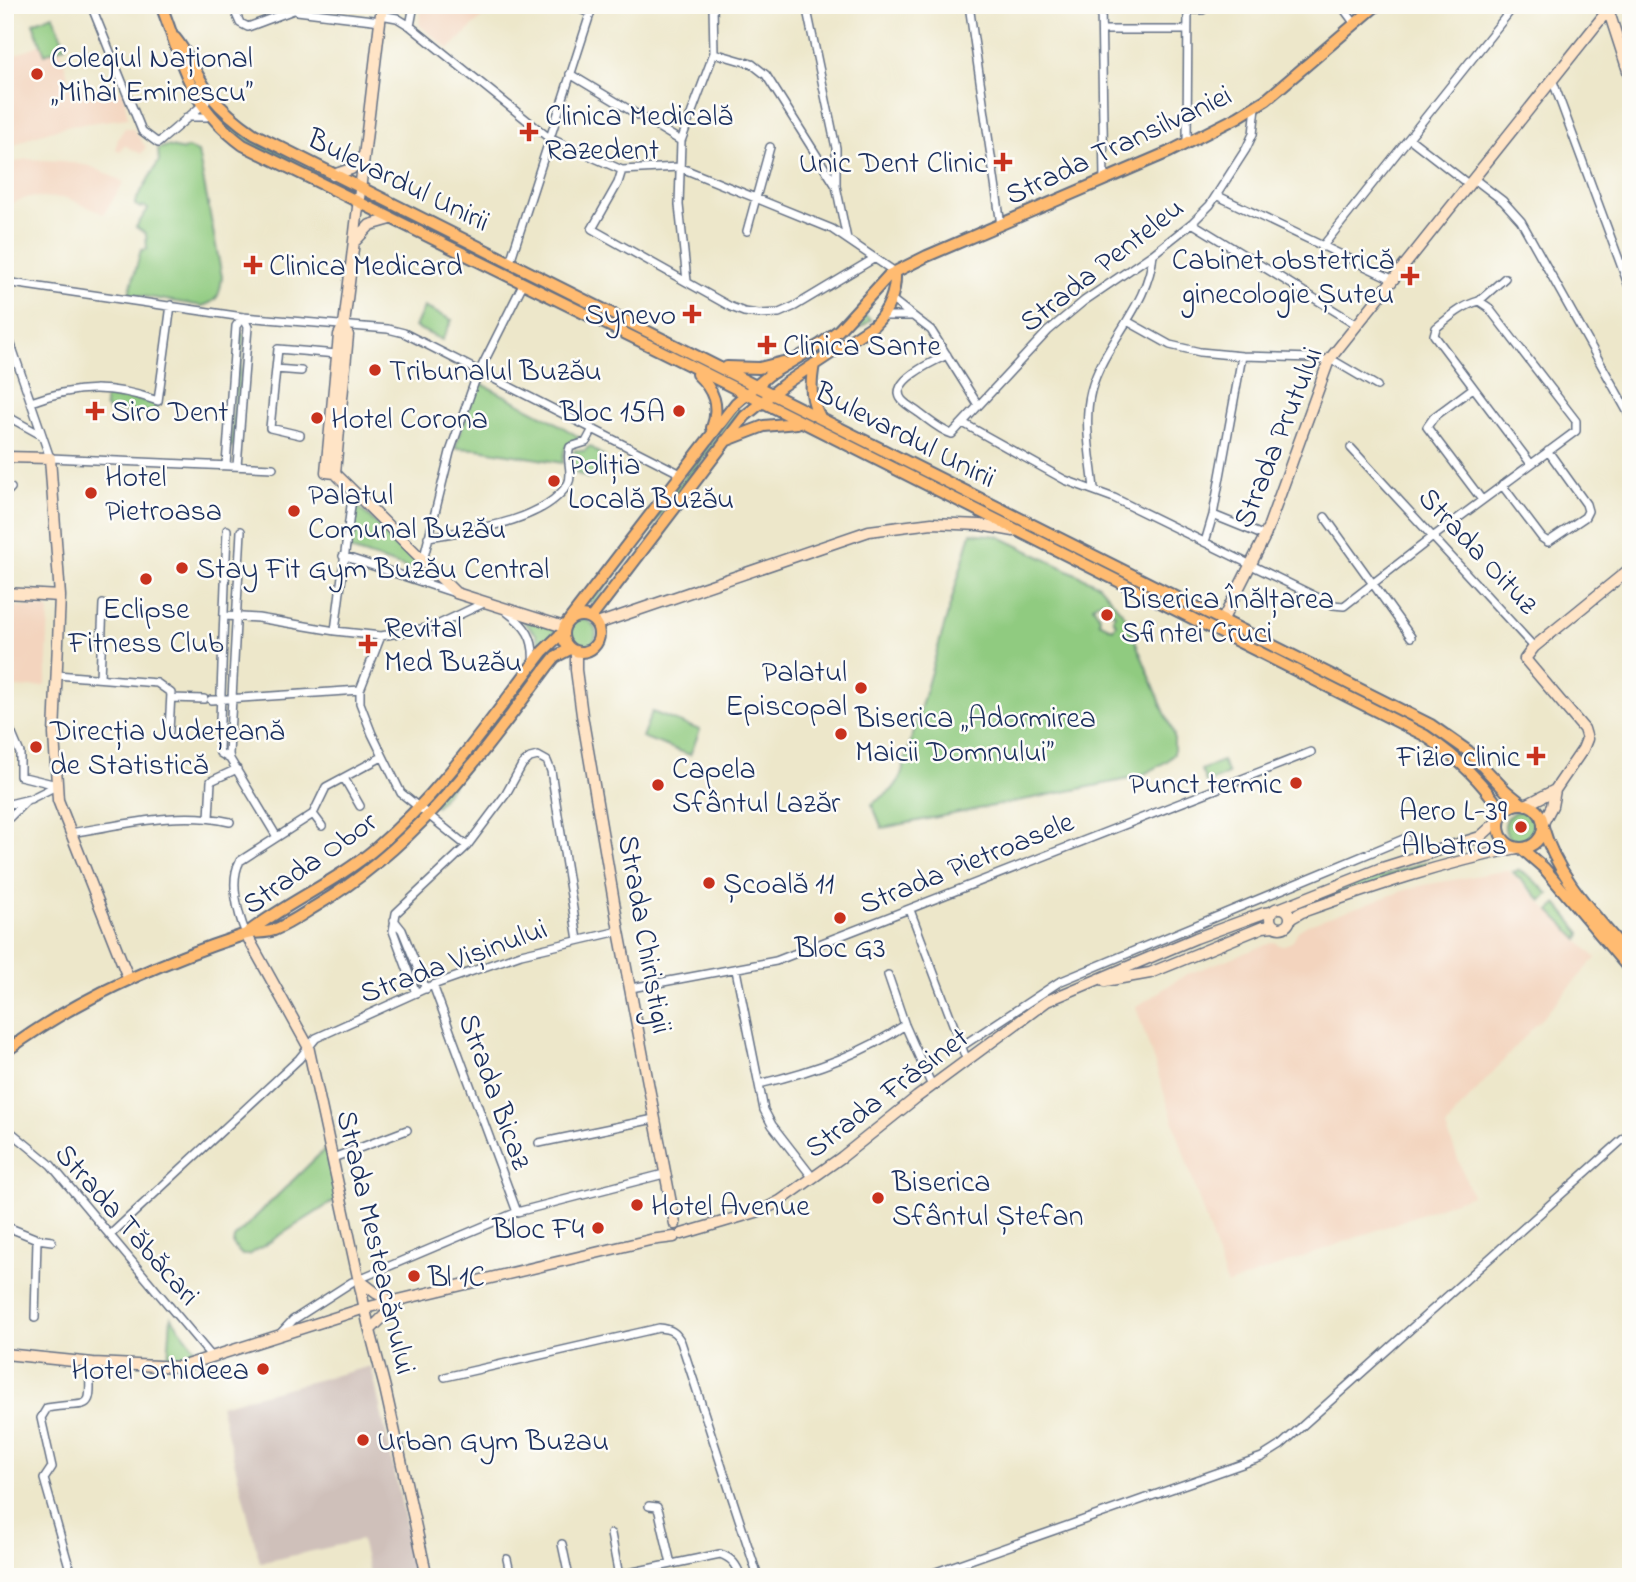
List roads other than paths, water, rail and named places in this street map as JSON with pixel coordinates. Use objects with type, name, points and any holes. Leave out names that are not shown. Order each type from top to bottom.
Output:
[{"type":"main road","name":"Bulevardul Unirii","points":[[161,5],[187,78],[208,113],[243,145],[685,363],[1424,734],[1472,773],[1489,793],[1502,817]]},
{"type":"main road","name":"Strada Transilvaniei","points":[[706,440],[755,384],[806,354],[839,330],[883,280],[895,272],[1187,144],[1255,107],[1377,5]]},
{"type":"main road","name":"Bulevardul Unirii","points":[[173,35],[188,54],[212,97],[254,134],[1224,619],[1444,733],[1468,751],[1506,791],[1524,805]]},
{"type":"main road","points":[[208,113],[235,120]]},
{"type":"main road","points":[[594,621],[723,442],[760,401],[874,325],[883,316],[891,299],[895,272]]},
{"type":"main road","points":[[874,290],[891,299]]},
{"type":"main road","points":[[865,303],[883,316]]},
{"type":"main road","points":[[719,366],[758,368],[806,354]]},
{"type":"main road","points":[[685,363],[708,384],[715,400],[716,413],[706,440]]},
{"type":"main road","points":[[814,364],[810,393],[821,419]]},
{"type":"main road","points":[[723,442],[764,426],[801,423]]},
{"type":"main road","name":"Strada Obor","points":[[246,934],[265,919],[341,874],[419,809],[566,626],[706,440]]},
{"type":"main road","points":[[580,615],[594,621],[600,637],[595,646],[587,652],[573,650],[564,641],[566,626],[580,615]]},
{"type":"main road","name":"Strada Obor","points":[[246,934],[273,931],[349,887],[387,857],[429,817],[555,657],[573,650]]},
{"type":"main road","points":[[1631,958],[1559,869],[1549,848],[1540,815],[1524,805],[1511,807],[1502,817],[1502,836],[1510,845],[1519,848],[1544,868],[1631,971]]},
{"type":"main road","points":[[1519,848],[1536,842],[1543,825]]},
{"type":"main road","points":[[5,1052],[58,1015],[129,980],[246,934]]},
{"type":"street","points":[[91,5],[142,131],[158,143],[186,117],[208,113]]},
{"type":"street","points":[[232,5],[240,23],[248,27],[307,5]]},
{"type":"street","points":[[410,26],[414,5]]},
{"type":"street","points":[[510,262],[592,9],[570,5]]},
{"type":"street","points":[[687,281],[679,205],[681,141],[714,52],[713,5]]},
{"type":"street","points":[[806,5],[836,148],[836,186],[847,239]]},
{"type":"street","points":[[970,5],[1001,225]]},
{"type":"street","points":[[1101,5],[1104,180]]},
{"type":"street","points":[[1187,144],[1188,8],[1203,10],[1208,5]]},
{"type":"street","points":[[1341,5],[1355,24]]},
{"type":"street","points":[[1322,247],[1515,5]]},
{"type":"street","points":[[1607,8],[1631,80]]},
{"type":"street","name":"Strada Prutului","points":[[1217,631],[1265,536],[1329,360],[1607,8]]},
{"type":"street","points":[[293,10],[380,11],[397,18],[549,138],[622,170],[679,167],[832,229],[895,272]]},
{"type":"street","points":[[331,472],[339,335],[344,325],[356,240],[380,11]]},
{"type":"street","points":[[1102,30],[1187,30]]},
{"type":"street","points":[[714,52],[744,60],[759,68],[836,186]]},
{"type":"street","points":[[570,74],[681,141]]},
{"type":"street","points":[[1552,79],[1631,292]]},
{"type":"street","points":[[208,113],[212,97]]},
{"type":"street","name":"Strada Penteleu","points":[[963,423],[1032,346],[1066,315],[1153,254],[1192,223],[1217,196],[1253,134],[1255,107]]},
{"type":"street","points":[[186,117],[208,113]]},
{"type":"street","points":[[1409,138],[1503,201],[1521,221],[1631,418]]},
{"type":"street","points":[[747,231],[770,147]]},
{"type":"street","points":[[333,175],[351,169],[365,155]]},
{"type":"street","points":[[622,170],[618,183],[592,229],[744,312],[779,313],[810,299],[874,258]]},
{"type":"street","points":[[1217,196],[1392,279]]},
{"type":"street","points":[[356,240],[370,225],[391,219]]},
{"type":"street","points":[[1192,223],[1356,324]]},
{"type":"street","points":[[1094,489],[1088,402],[1097,373],[1150,279],[1153,254]]},
{"type":"street","points":[[1504,278],[1479,301],[1457,313],[1434,332],[1436,340],[1531,464]]},
{"type":"street","points":[[5,282],[243,317],[388,329],[404,333],[681,474]]},
{"type":"street","points":[[423,561],[450,452],[479,371],[523,284]]},
{"type":"street","points":[[891,299],[931,330],[978,405]]},
{"type":"street","points":[[947,355],[926,365],[900,385],[898,390],[902,400],[949,433],[954,433],[963,423],[1060,478],[1094,489],[1340,607],[1348,604],[1434,536],[1576,431],[1576,421],[1496,317],[1479,301]]},
{"type":"street","points":[[31,402],[55,393],[81,388],[121,391],[158,401],[171,305]]},
{"type":"street","points":[[883,316],[912,316]]},
{"type":"street","points":[[226,465],[236,326],[243,317]]},
{"type":"street","points":[[237,466],[248,327],[243,317]]},
{"type":"street","points":[[1127,321],[1158,339],[1200,352],[1329,360],[1344,365],[1377,386]]},
{"type":"street","points":[[331,472],[348,335],[344,325]]},
{"type":"street","points":[[5,327],[50,458],[60,596],[54,734],[61,810],[129,980]]},
{"type":"street","points":[[300,435],[270,428],[278,349],[337,354]]},
{"type":"street","points":[[1205,542],[1213,516],[1242,356]]},
{"type":"street","points":[[276,369],[301,371]]},
{"type":"street","points":[[1473,388],[1434,417],[1427,427],[1482,500]]},
{"type":"street","points":[[5,415],[42,436]]},
{"type":"street","points":[[428,537],[507,522],[544,505],[568,484],[570,474],[567,454],[570,447],[586,442],[593,429]]},
{"type":"street","name":"Strada Oituz","points":[[1351,448],[1534,647],[1527,654],[1527,664],[1584,729],[1587,738],[1583,749],[1555,790],[1552,806],[1543,825]]},
{"type":"street","points":[[1502,485],[1542,538],[1548,542],[1555,539],[1585,517],[1588,511],[1548,452]]},
{"type":"street","points":[[5,457],[273,468]]},
{"type":"street","points":[[331,472],[353,490],[456,593]]},
{"type":"street","points":[[335,631],[353,490]]},
{"type":"street","points":[[1213,516],[1265,536]]},
{"type":"street","points":[[1325,517],[1411,637]]},
{"type":"street","points":[[594,621],[869,531],[932,523],[980,525],[1017,532]]},
{"type":"street","points":[[228,530],[219,752],[230,759],[237,769],[277,837]]},
{"type":"street","points":[[230,759],[241,531]]},
{"type":"street","points":[[343,556],[503,609],[566,626]]},
{"type":"street","points":[[1534,647],[1631,568]]},
{"type":"street","points":[[5,593],[60,596]]},
{"type":"street","points":[[225,616],[381,636],[433,627],[484,603]]},
{"type":"street","points":[[100,678],[103,604]]},
{"type":"street","points":[[503,609],[528,632],[534,649],[533,665]]},
{"type":"street","points":[[381,636],[360,690],[360,703],[382,757],[401,793],[467,846]]},
{"type":"street","name":"Strada Chiristigii","points":[[573,650],[620,931],[664,1174],[677,1229]]},
{"type":"street","points":[[57,675],[157,683],[171,696],[221,700],[360,690]]},
{"type":"street","points":[[169,731],[171,696]]},
{"type":"street","points":[[5,718],[17,742],[20,776],[57,785]]},
{"type":"street","name":"Strada Pietroasele","points":[[631,988],[776,961],[1311,752]]},
{"type":"street","points":[[416,993],[393,931],[398,909],[467,846],[506,794],[522,765],[530,758],[538,756],[547,761],[551,771],[578,940]]},
{"type":"street","points":[[246,934],[238,909],[238,864],[246,856],[313,814],[326,787],[382,757]]},
{"type":"street","points":[[209,818],[212,779],[237,769]]},
{"type":"street","points":[[344,778],[360,806]]},
{"type":"street","points":[[5,805],[30,799],[57,785]]},
{"type":"street","name":"Strada Oituz","points":[[1524,805],[1555,790]]},
{"type":"street","points":[[5,822],[30,799]]},
{"type":"street","points":[[313,814],[322,826]]},
{"type":"street","points":[[70,833],[182,816],[230,822]]},
{"type":"street","name":"Strada Frăsinet","points":[[677,1229],[714,1225],[763,1210],[813,1178],[1046,1001],[1196,938],[1334,886],[1480,837],[1502,817]]},
{"type":"street","points":[[961,1046],[1059,982],[1406,838]]},
{"type":"street","points":[[1290,919],[1286,911],[1276,910],[1270,921],[1275,926],[1284,927],[1290,919],[1302,912],[1382,883],[1480,855],[1519,848]]},
{"type":"street","points":[[1329,870],[1334,886]]},
{"type":"street","points":[[910,910],[967,1061]]},
{"type":"street","points":[[394,920],[402,930],[429,987]]},
{"type":"street","name":"Strada Frăsinet","points":[[1081,986],[1150,973],[1263,927],[1275,926]]},
{"type":"street","name":"Strada Vișinului","points":[[111,1234],[299,1059],[316,1038],[429,987],[521,954],[620,931]]},
{"type":"street","name":"Strada Mesteacănului","points":[[246,934],[308,1046],[333,1158],[355,1280],[365,1308],[427,1576]]},
{"type":"street","points":[[736,970],[764,1110],[772,1125],[813,1178]]},
{"type":"street","points":[[888,975],[905,1025],[932,1086]]},
{"type":"street","name":"Strada Bicaz","points":[[429,987],[517,1212]]},
{"type":"street","points":[[759,1084],[800,1075],[876,1045],[905,1025]]},
{"type":"street","points":[[539,1143],[654,1119]]},
{"type":"street","name":"Strada Tăbăcari","points":[[5,1127],[51,1165],[212,1357]]},
{"type":"street","points":[[333,1158],[407,1130]]},
{"type":"street","points":[[922,1577],[1262,1457],[1281,1446],[1631,1132]]},
{"type":"street","points":[[278,1336],[293,1320],[355,1280],[517,1212],[664,1174]]},
{"type":"street","points":[[5,1226],[52,1241]]},
{"type":"street","points":[[5,1354],[171,1368],[365,1308],[650,1240],[677,1229]]},
{"type":"street","points":[[35,1318],[37,1238]]},
{"type":"street","points":[[355,1280],[396,1301]]},
{"type":"street","points":[[370,1331],[396,1301]]},
{"type":"street","points":[[445,1377],[659,1328],[669,1329],[678,1335],[681,1342],[758,1577]]},
{"type":"street","points":[[72,1577],[44,1479],[52,1468],[41,1418],[47,1408],[80,1407],[88,1401],[91,1392],[89,1362]]},
{"type":"street","points":[[649,1507],[657,1507],[659,1512],[671,1564]]},
{"type":"street","points":[[611,1534],[619,1576]]},
{"type":"street","points":[[562,1544],[569,1577]]},
{"type":"street","points":[[608,1577],[720,1555],[729,1557],[738,1567],[741,1577]]},
{"type":"street","points":[[507,1559],[512,1577]]},
{"type":"place","name":"Colegiul Național „Mihai Eminescu”","points":[[37,74]]},
{"type":"place","name":"Clinica Medicală Razedent","points":[[529,132]]},
{"type":"place","name":"Unic Dent Clinic","points":[[1003,162]]},
{"type":"place","name":"Clinica Medicard","points":[[253,265]]},
{"type":"place","name":"Cabinet obstetrică ginecologie Șuteu","points":[[1410,276]]},
{"type":"place","name":"Synevo","points":[[692,314]]},
{"type":"place","name":"Clinica Sante","points":[[767,345]]},
{"type":"place","name":"Tribunalul Buzău","points":[[375,370]]},
{"type":"place","name":"Siro Dent","points":[[95,411]]},
{"type":"place","name":"Bloc 15A","points":[[679,411]]},
{"type":"place","name":"Hotel Corona","points":[[317,418]]},
{"type":"place","name":"Poliția Locală Buzău","points":[[554,481]]},
{"type":"place","name":"Hotel Pietroasa","points":[[91,493]]},
{"type":"place","name":"Palatul Comunal Buzău","points":[[294,511]]},
{"type":"place","name":"Stay Fit Gym Buzău Central","points":[[182,568]]},
{"type":"place","name":"Eclipse Fitness Club","points":[[146,579]]},
{"type":"place","name":"Biserica Înălțarea Sfintei Cruci","points":[[1107,615]]},
{"type":"place","name":"Revital Med Buzău","points":[[368,644]]},
{"type":"place","name":"Palatul Episcopal","points":[[861,688]]},
{"type":"place","name":"Biserica „Adormirea Maicii Domnului”","points":[[841,734]]},
{"type":"place","name":"Direcția Județeană de Statistică","points":[[36,747]]},
{"type":"place","name":"Fizio clinic","points":[[1536,756]]},
{"type":"place","name":"Punct termic","points":[[1296,783]]},
{"type":"place","name":"Capela Sfântul Lazăr","points":[[658,785]]},
{"type":"place","name":"Aero L-39 Albatros","points":[[1521,827]]},
{"type":"place","name":"Școală 11","points":[[709,883]]},
{"type":"place","name":"Bloc G3","points":[[840,918]]},
{"type":"place","name":"Biserica Sfântul Ștefan","points":[[878,1198]]},
{"type":"place","name":"Hotel Avenue","points":[[637,1205]]},
{"type":"place","name":"Bloc F4","points":[[598,1228]]},
{"type":"place","name":"Bl 1C","points":[[414,1276]]},
{"type":"place","name":"Hotel Orhideea","points":[[263,1369]]},
{"type":"place","name":"Urban Gym Buzau","points":[[363,1440]]}]
